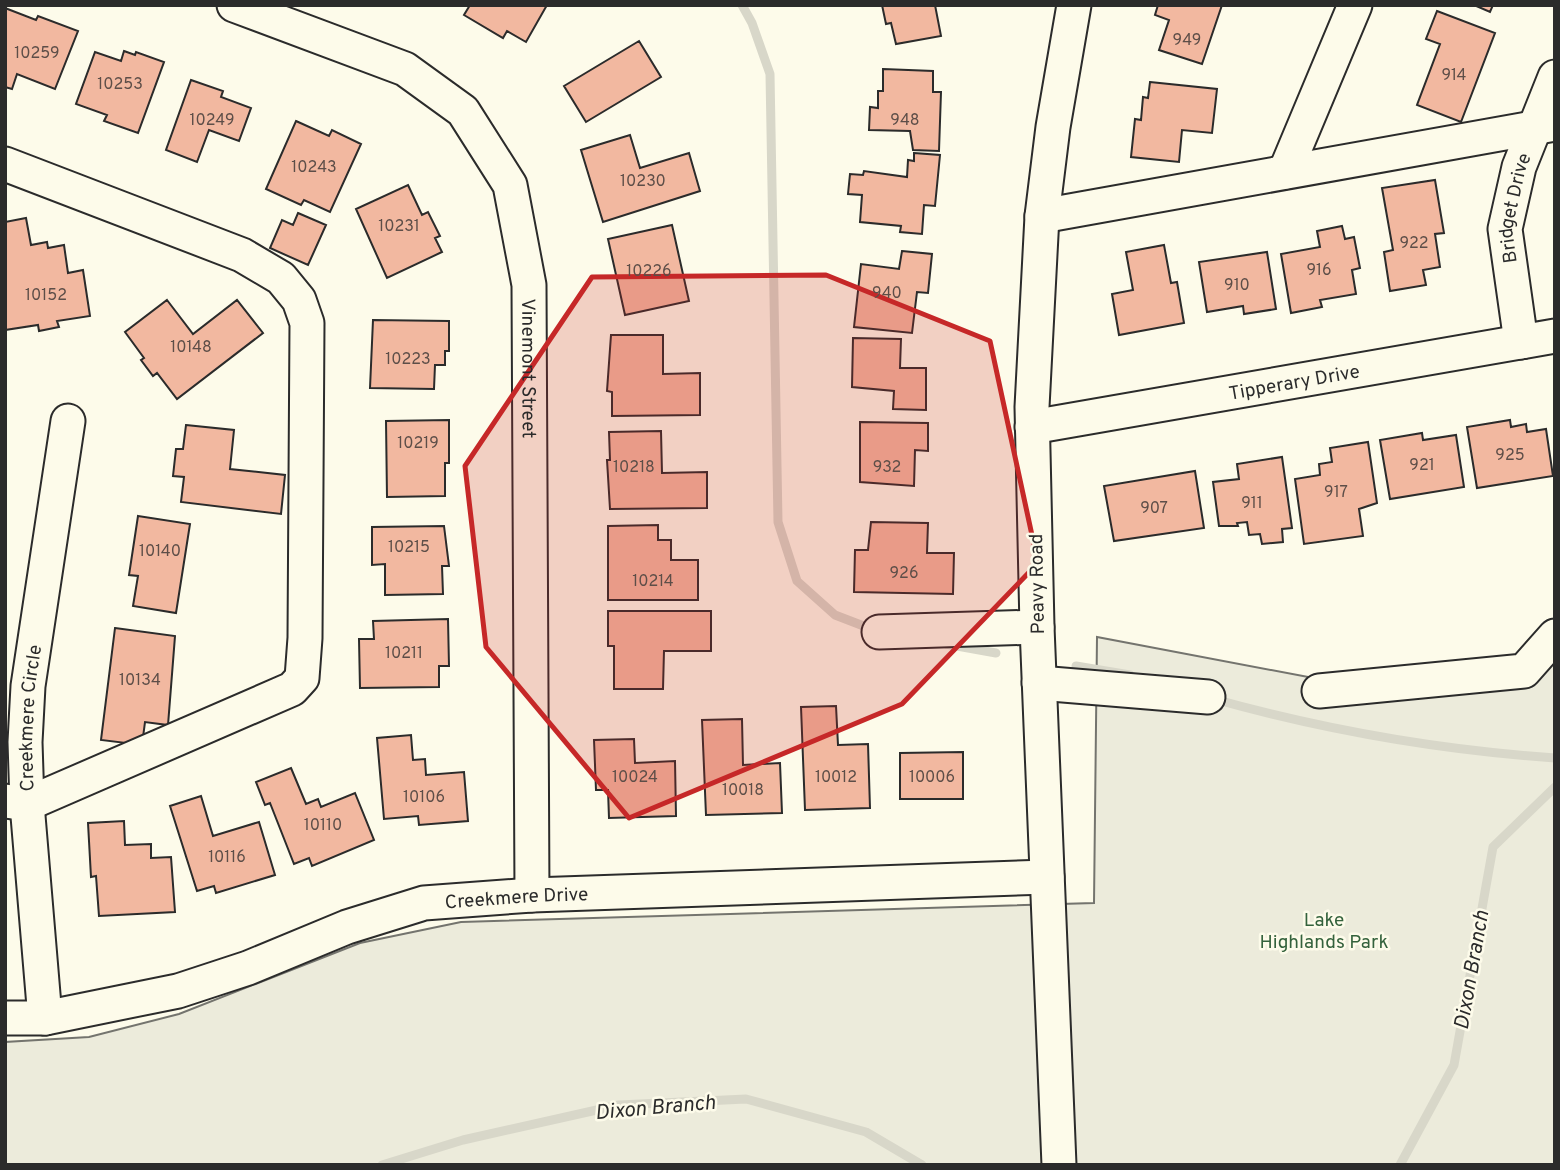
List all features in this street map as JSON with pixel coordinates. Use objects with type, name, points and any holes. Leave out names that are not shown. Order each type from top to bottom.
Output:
[{"type":"street","name":"Vinemont Street","points":[[234,5],[405,69],[463,111],[510,186],[528,285],[532,895]]},
{"type":"street","name":"Peavy Road","points":[[1059,1164],[1039,683],[1032,427],[1042,216],[1053,127],[1074,5]]},
{"type":"street","points":[[1285,172],[1355,5]]},
{"type":"street","name":"Bridget Drive","points":[[1521,342],[1505,229],[1519,167],[1545,126],[1555,77]]},
{"type":"street","points":[[1042,216],[1545,126]]},
{"type":"street","points":[[5,164],[242,255],[281,278],[299,300],[307,323],[305,638],[302,678],[292,690],[16,803]]},
{"type":"street","name":"Tipperary Drive","points":[[1032,427],[1555,336]]},
{"type":"street","name":"Creekmere Circle","points":[[45,1018],[16,803],[28,686],[68,421]]},
{"type":"street","points":[[879,632],[1037,627]]},
{"type":"street","points":[[1319,691],[1524,671],[1555,636]]},
{"type":"street","points":[[1039,683],[1208,697]]},
{"type":"street","name":"Creekmere Drive","points":[[5,1018],[45,1018],[178,990],[248,968],[347,927],[424,903],[532,895],[1047,877]]},
{"type":"highlighted area","points":[[826,275],[990,341],[1038,563],[902,704],[629,818],[486,647],[465,466],[592,277]]},
{"type":"green space","name":"Lake Highlands Park","points":[[1555,624],[1555,1165],[5,1165],[5,1042],[89,1037],[179,1014],[360,943],[461,922],[1094,903],[1097,637],[1324,680],[1517,668]]},
{"type":"building","points":[[470,5],[547,5],[526,42],[507,31],[503,38],[464,15]]},
{"type":"building","points":[[882,5],[935,5],[941,36],[896,44],[891,23],[886,24]]},
{"type":"building","points":[[1158,5],[1222,5],[1202,64],[1159,50],[1169,20],[1155,15]]},
{"type":"building","points":[[1474,5],[1493,5],[1490,12]]},
{"type":"building","points":[[5,8],[36,20],[38,16],[78,31],[55,89],[17,74],[12,89],[5,87]]},
{"type":"building","points":[[1437,11],[1495,33],[1461,122],[1417,105],[1440,44],[1426,39]]},
{"type":"building","points":[[639,41],[661,77],[586,122],[564,86]]},
{"type":"building","points":[[124,51],[135,55],[136,52],[164,62],[138,133],[104,121],[107,115],[76,104],[95,52],[121,61]]},
{"type":"building","points":[[883,69],[933,71],[933,92],[941,92],[939,151],[913,150],[910,131],[869,130],[870,107],[878,108],[878,91],[883,91]]},
{"type":"building","points":[[191,80],[223,91],[221,97],[251,108],[239,141],[209,130],[197,162],[166,150]]},
{"type":"building","points":[[1150,82],[1217,89],[1212,133],[1182,130],[1179,162],[1131,157],[1135,119],[1141,120],[1143,97],[1148,98]]},
{"type":"building","points":[[296,121],[329,136],[332,130],[361,144],[330,212],[304,200],[301,205],[266,189]]},
{"type":"building","points":[[630,135],[640,168],[689,153],[700,191],[603,222],[581,150]]},
{"type":"building","points":[[914,153],[940,155],[935,206],[924,205],[922,234],[900,232],[901,226],[860,222],[862,195],[848,194],[850,174],[863,175],[864,171],[907,177],[908,160],[914,161]]},
{"type":"building","points":[[1435,180],[1444,233],[1435,234],[1440,267],[1423,270],[1426,285],[1390,291],[1384,252],[1393,250],[1382,188]]},
{"type":"building","points":[[408,185],[422,215],[428,212],[440,236],[435,238],[442,252],[387,278],[356,209]]},
{"type":"building","points":[[298,213],[326,225],[308,265],[270,248],[282,220],[293,225]]},
{"type":"building","points":[[26,218],[31,245],[47,242],[48,248],[64,245],[68,273],[83,270],[90,316],[57,321],[59,327],[39,331],[38,325],[5,330],[5,222]]},
{"type":"building","points":[[672,225],[689,301],[625,315],[608,239]]},
{"type":"building","points":[[1342,226],[1345,239],[1354,237],[1360,268],[1352,270],[1356,294],[1320,300],[1322,307],[1291,313],[1281,254],[1320,247],[1317,231]]},
{"type":"building","points":[[1164,245],[1171,283],[1177,282],[1184,323],[1119,335],[1112,294],[1133,290],[1126,252]]},
{"type":"building","points":[[902,251],[932,254],[928,293],[917,292],[912,333],[854,327],[861,264],[899,269]]},
{"type":"building","points":[[1267,252],[1276,309],[1244,314],[1243,306],[1207,312],[1199,262]]},
{"type":"building","points":[[167,300],[193,334],[237,300],[263,333],[177,399],[157,373],[153,376],[125,332]]},
{"type":"building","points":[[373,320],[449,321],[449,351],[445,351],[445,365],[435,365],[434,389],[370,388]]},
{"type":"building","points":[[611,335],[663,335],[663,374],[700,373],[700,415],[612,416],[612,392],[607,391]]},
{"type":"building","points":[[853,338],[901,339],[900,368],[926,368],[926,410],[893,409],[894,391],[852,387]]},
{"type":"building","points":[[449,420],[449,463],[445,463],[445,496],[387,497],[386,421]]},
{"type":"building","points":[[1510,420],[1511,427],[1526,424],[1527,432],[1546,429],[1553,476],[1477,488],[1467,427]]},
{"type":"building","points":[[860,422],[928,423],[928,451],[915,450],[914,486],[860,482]]},
{"type":"building","points":[[186,425],[234,430],[230,469],[285,475],[281,514],[181,502],[184,477],[173,476],[176,449],[183,449]]},
{"type":"building","points":[[661,431],[662,473],[707,472],[707,508],[610,509],[607,460],[610,460],[609,432]]},
{"type":"building","points":[[1422,433],[1423,440],[1456,435],[1464,487],[1390,499],[1380,440]]},
{"type":"building","points":[[1368,442],[1377,503],[1359,509],[1363,536],[1304,544],[1295,479],[1320,475],[1319,464],[1332,462],[1330,448]]},
{"type":"building","points":[[1282,457],[1292,528],[1282,529],[1283,542],[1262,544],[1260,534],[1249,535],[1247,522],[1237,523],[1238,526],[1219,526],[1213,482],[1239,479],[1237,464]]},
{"type":"building","points":[[1195,471],[1204,528],[1114,541],[1104,486]]},
{"type":"building","points":[[138,516],[190,524],[176,613],[133,606],[138,576],[129,575]]},
{"type":"building","points":[[871,522],[928,523],[927,553],[954,553],[953,594],[854,592],[855,550],[868,550]]},
{"type":"building","points":[[658,525],[658,540],[671,540],[671,560],[698,560],[698,600],[608,600],[608,526]]},
{"type":"building","points":[[444,526],[449,566],[442,566],[443,594],[385,595],[385,564],[372,565],[372,527]]},
{"type":"building","points":[[608,611],[711,611],[711,651],[664,651],[663,689],[614,689],[614,646],[608,646]]},
{"type":"building","points":[[448,619],[449,666],[439,666],[439,687],[360,688],[359,639],[374,639],[373,621]]},
{"type":"building","points":[[115,628],[175,636],[168,725],[145,722],[142,745],[101,740]]},
{"type":"building","points":[[836,706],[838,745],[868,744],[870,808],[805,810],[801,707]]},
{"type":"building","points":[[742,719],[743,765],[780,763],[782,813],[706,815],[702,720]]},
{"type":"building","points":[[411,735],[413,760],[425,759],[426,775],[464,772],[468,821],[419,825],[418,816],[384,819],[377,738]]},
{"type":"building","points":[[634,739],[635,763],[675,761],[676,816],[609,818],[608,790],[596,790],[594,740]]},
{"type":"building","points":[[963,752],[963,799],[900,799],[900,753]]},
{"type":"building","points":[[291,768],[306,804],[318,799],[321,807],[355,793],[374,840],[312,866],[309,858],[294,864],[270,803],[265,805],[256,782]]},
{"type":"building","points":[[201,796],[213,836],[259,822],[275,875],[216,893],[214,886],[197,891],[170,806]]},
{"type":"building","points":[[124,821],[125,845],[151,844],[151,858],[171,857],[175,912],[99,916],[96,876],[91,877],[88,823]]},
{"type":"waterway","points":[[742,5],[752,23],[770,74],[778,522],[797,581],[835,615],[874,630]]},
{"type":"waterway","points":[[946,644],[996,653]]},
{"type":"waterway","points":[[1076,666],[1130,675]]},
{"type":"waterway","points":[[1214,699],[1383,737],[1469,750],[1555,758]]},
{"type":"waterway","name":"Dixon Branch","points":[[1400,1165],[1454,1065],[1493,847],[1555,787]]},
{"type":"waterway","name":"Dixon Branch","points":[[382,1165],[463,1140],[619,1105],[746,1099],[866,1132],[922,1165]]}]
